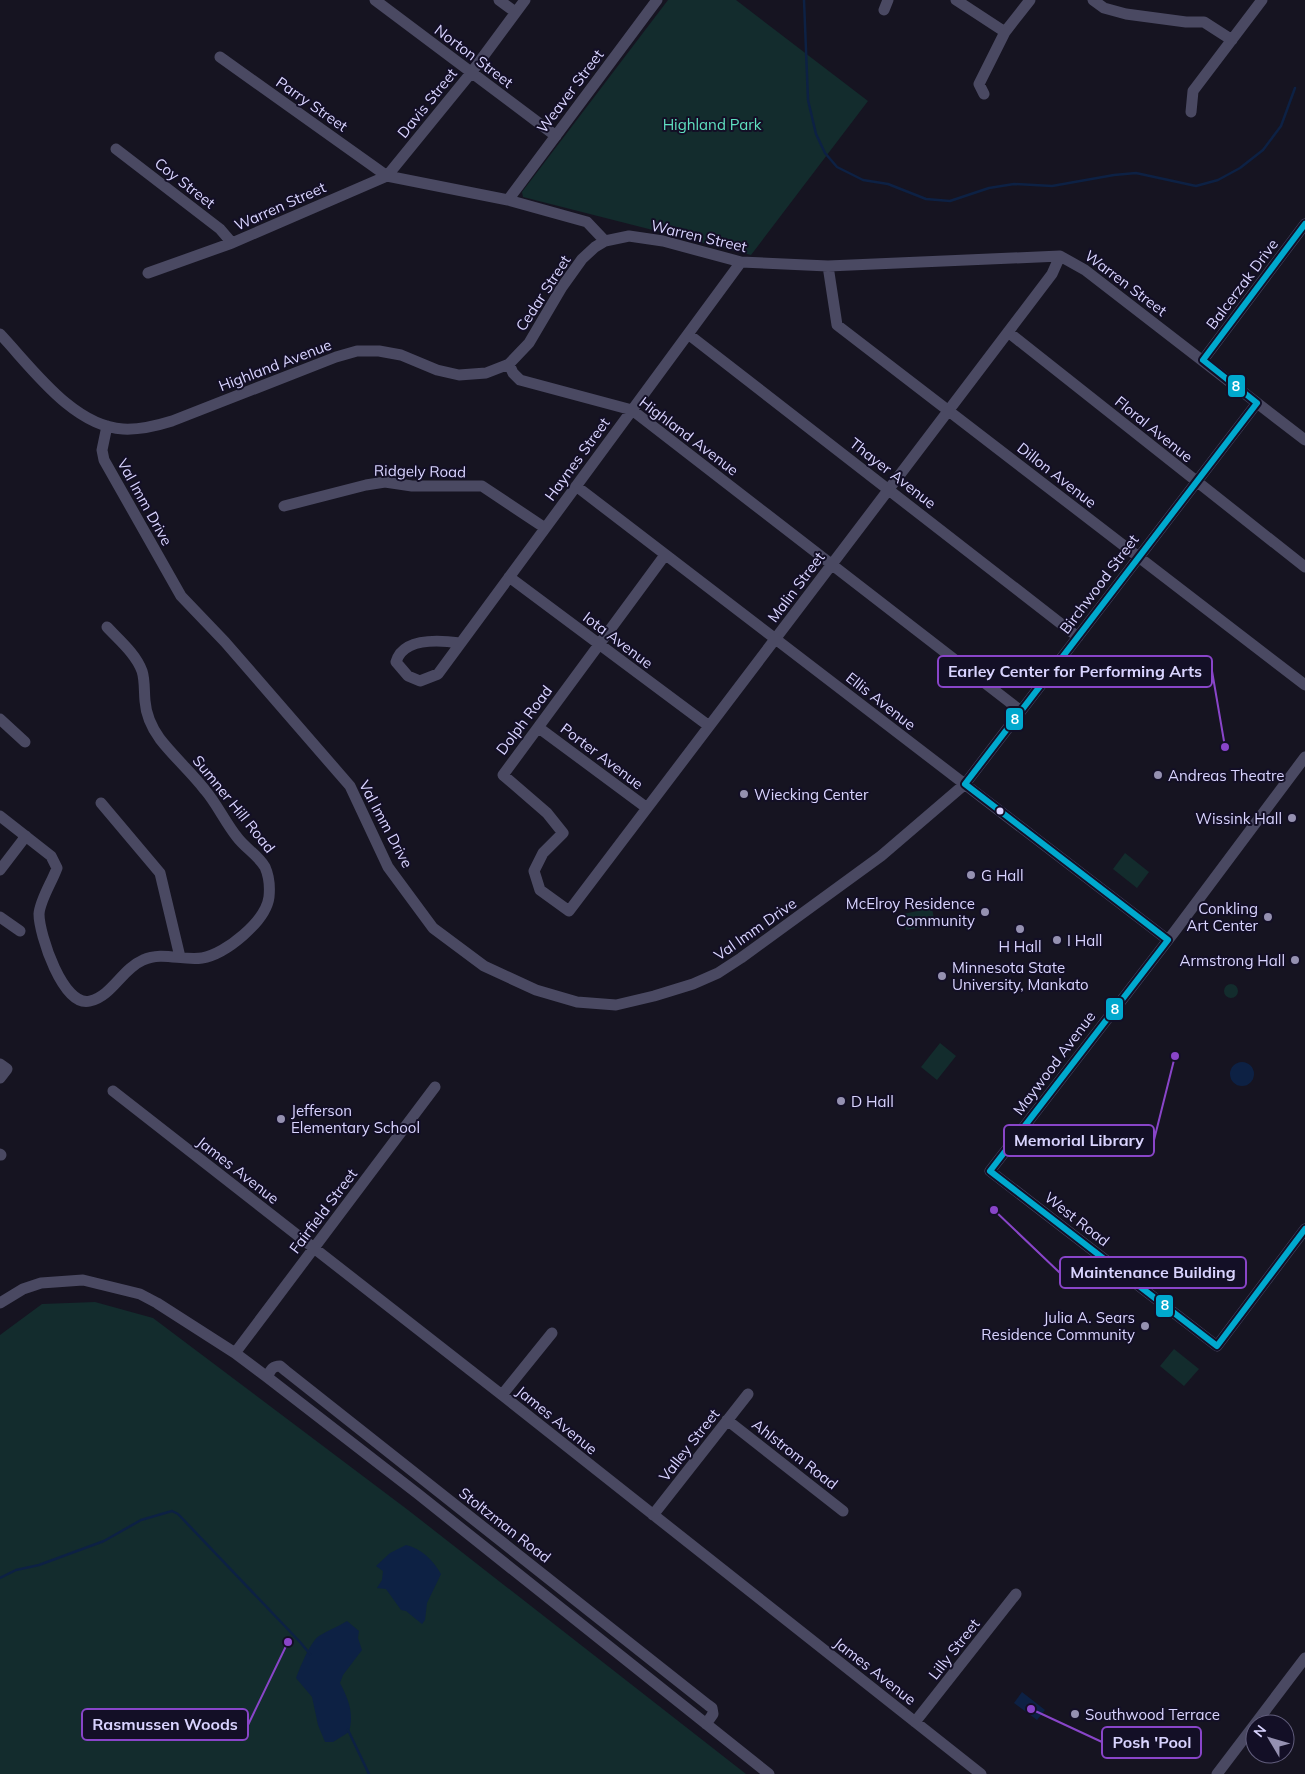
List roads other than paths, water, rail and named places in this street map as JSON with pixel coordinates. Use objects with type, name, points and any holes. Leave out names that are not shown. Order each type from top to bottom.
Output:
[{"type":"street","name":"Norton Street","points":[[375,0],[556,136]]},
{"type":"street","points":[[499,0],[515,12]]},
{"type":"street","name":"Davis Street","points":[[387,176],[471,73],[525,0]]},
{"type":"street","name":"Weaver Street","points":[[508,200],[657,0]]},
{"type":"street","points":[[956,0],[1005,32]]},
{"type":"street","points":[[984,94],[979,84],[1005,32],[1030,0]]},
{"type":"street","points":[[1093,0],[1104,8],[1126,14],[1186,22],[1204,22],[1232,40]]},
{"type":"street","points":[[1191,112],[1193,91],[1262,0]]},
{"type":"street","name":"Parry Street","points":[[220,57],[387,176]]},
{"type":"street","name":"Coy Street","points":[[116,149],[220,228],[232,243]]},
{"type":"street","points":[[387,176],[508,200],[587,222],[605,241]]},
{"type":"street","name":"Warren Street","points":[[148,272],[232,243],[387,176]]},
{"type":"street","name":"Balcerzak Drive","points":[[1203,360],[1305,224]]},
{"type":"street","name":"Warren Street","points":[[605,241],[629,236],[663,241],[741,262],[828,266],[1060,256],[1086,270],[1305,440]]},
{"type":"street","name":"Cedar Street","points":[[509,364],[529,343],[562,287],[582,260],[595,247],[605,241]]},
{"type":"street","name":"Malin Street","points":[[546,895],[569,911],[1052,274],[1060,256]]},
{"type":"street","name":"Haynes Street","points":[[460,643],[445,641],[417,643],[400,651],[396,662],[408,676],[420,681],[438,674],[741,262]]},
{"type":"street","name":"Dillon Avenue","points":[[828,266],[837,325],[1305,685]]},
{"type":"street","name":"Floral Avenue","points":[[1008,332],[1305,567]]},
{"type":"street","name":"Thayer Avenue","points":[[688,334],[1078,637]]},
{"type":"street","name":"Highland Avenue","points":[[1,337],[78,414],[96,423],[122,429],[149,428],[172,421],[336,357],[357,351],[379,351],[401,355],[437,370],[459,375],[486,373],[509,364],[513,373],[520,380],[632,410],[1021,711]]},
{"type":"street","name":"Birchwood Street","points":[[965,784],[1258,403]]},
{"type":"street","name":"Val Imm Drive","points":[[107,426],[102,450],[104,460],[181,596],[231,649],[350,786],[388,867],[433,928],[484,966],[536,990],[577,1002],[616,1005],[693,984],[718,973],[881,856],[965,784]]},
{"type":"street","name":"Ridgely Road","points":[[284,506],[385,482],[421,486],[482,486],[545,528]]},
{"type":"street","name":"Ellis Avenue","points":[[576,486],[1168,940]]},
{"type":"street","name":"Dolph Road","points":[[546,895],[540,890],[534,871],[544,853],[563,833],[547,814],[503,775],[665,555]]},
{"type":"street","name":"Iota Avenue","points":[[509,576],[709,726]]},
{"type":"street","name":"Sumner Hill Road","points":[[26,836],[51,856],[56,868],[39,911],[40,922],[54,964],[65,989],[73,997],[87,1002],[95,1000],[104,994],[134,965],[152,956],[192,958],[211,955],[228,946],[253,925],[266,909],[269,898],[268,878],[264,867],[236,836],[207,792],[160,739],[150,724],[138,661],[107,627]]},
{"type":"street","points":[[0,719],[25,742]]},
{"type":"street","name":"Porter Avenue","points":[[539,728],[647,808]]},
{"type":"street","name":"Maywood Avenue","points":[[990,1171],[1168,940],[1305,757]]},
{"type":"street","points":[[102,803],[160,873],[180,957]]},
{"type":"street","points":[[0,816],[26,836],[0,870]]},
{"type":"street","points":[[0,917],[20,931]]},
{"type":"street","points":[[0,1064],[6,1069],[0,1078]]},
{"type":"street","name":"Fairfield Street","points":[[236,1354],[314,1247],[436,1087]]},
{"type":"street","name":"James Avenue","points":[[113,1091],[314,1247],[981,1774]]},
{"type":"street","name":"West Road","points":[[990,1171],[1217,1346],[1305,1229]]},
{"type":"street","name":"Stoltzman Road","points":[[0,1303],[23,1289],[41,1283],[83,1280],[140,1294],[157,1303],[236,1354],[267,1377],[418,1494],[769,1774]]},
{"type":"street","points":[[502,1395],[552,1333]]},
{"type":"street","name":"Stoltzman Road","points":[[267,1377],[271,1369],[275,1366],[280,1366],[712,1708],[713,1714],[706,1724]]},
{"type":"street","name":"Valley Street","points":[[653,1516],[748,1394]]},
{"type":"street","name":"Ahlstrom Road","points":[[727,1420],[843,1511]]},
{"type":"street","name":"Lilly Street","points":[[915,1722],[1016,1594]]},
{"type":"street","points":[[1263,1714],[1305,1658]]},
{"type":"street","points":[[1217,1774],[1245,1737]]},
{"type":"water","points":[[1237,1062],[1247,1062],[1254,1069],[1254,1079],[1247,1086],[1237,1086],[1230,1079],[1230,1069]]},
{"type":"water","points":[[406,1545],[417,1549],[427,1556],[441,1574],[427,1603],[425,1620],[422,1624],[406,1611],[401,1610],[386,1589],[377,1588],[382,1580],[383,1571],[376,1566],[390,1553]]},
{"type":"water","points":[[347,1621],[359,1631],[358,1638],[362,1650],[343,1675],[340,1683],[350,1707],[349,1732],[333,1742],[325,1742],[318,1725],[312,1697],[296,1678],[306,1655],[316,1639]]},
{"type":"water","points":[[1022,1692],[1045,1710],[1037,1720],[1014,1703]]},
{"type":"waterway","points":[[804,0],[808,100],[816,134],[825,153],[837,167],[863,180],[888,184],[926,199],[950,201],[989,188],[1014,184],[1052,186],[1136,173],[1196,186],[1218,180],[1240,168],[1263,150],[1281,126],[1295,88]]},
{"type":"waterway","points":[[0,1578],[16,1570],[39,1565],[104,1541],[141,1520],[172,1511],[178,1514],[310,1654]]},
{"type":"waterway","points":[[348,1730],[369,1774]]},
{"type":"place","name":"Earley Center for Performing Arts","points":[[1225,747]]},
{"type":"place","name":"Andreas Theatre","points":[[1158,775]]},
{"type":"place","name":"Wiecking Center","points":[[744,794]]},
{"type":"place","name":"Wissink Hall","points":[[1292,818]]},
{"type":"place","name":"G Hall","points":[[971,875]]},
{"type":"place","name":"McElroy Residence Community","points":[[985,912]]},
{"type":"place","name":"Conkling Art Center","points":[[1268,917]]},
{"type":"place","name":"H Hall","points":[[1020,929]]},
{"type":"place","name":"I Hall","points":[[1057,940]]},
{"type":"place","name":"Armstrong Hall","points":[[1295,960]]},
{"type":"place","name":"Minnesota State University, Mankato","points":[[942,976]]},
{"type":"place","name":"Memorial Library","points":[[1175,1056]]},
{"type":"place","name":"D Hall","points":[[841,1101]]},
{"type":"place","name":"Jefferson Elementary School","points":[[281,1119]]},
{"type":"place","name":"Maintenance Building","points":[[994,1210]]},
{"type":"place","name":"Julia A. Sears Residence Community","points":[[1145,1326]]},
{"type":"place","name":"Rasmussen Woods","points":[[288,1642]]},
{"type":"place","name":"Posh 'Pool","points":[[1031,1709]]},
{"type":"place","name":"Southwood Terrace","points":[[1075,1714]]},
{"type":"park label","name":"Highland Park","points":[[712,124]]}]
